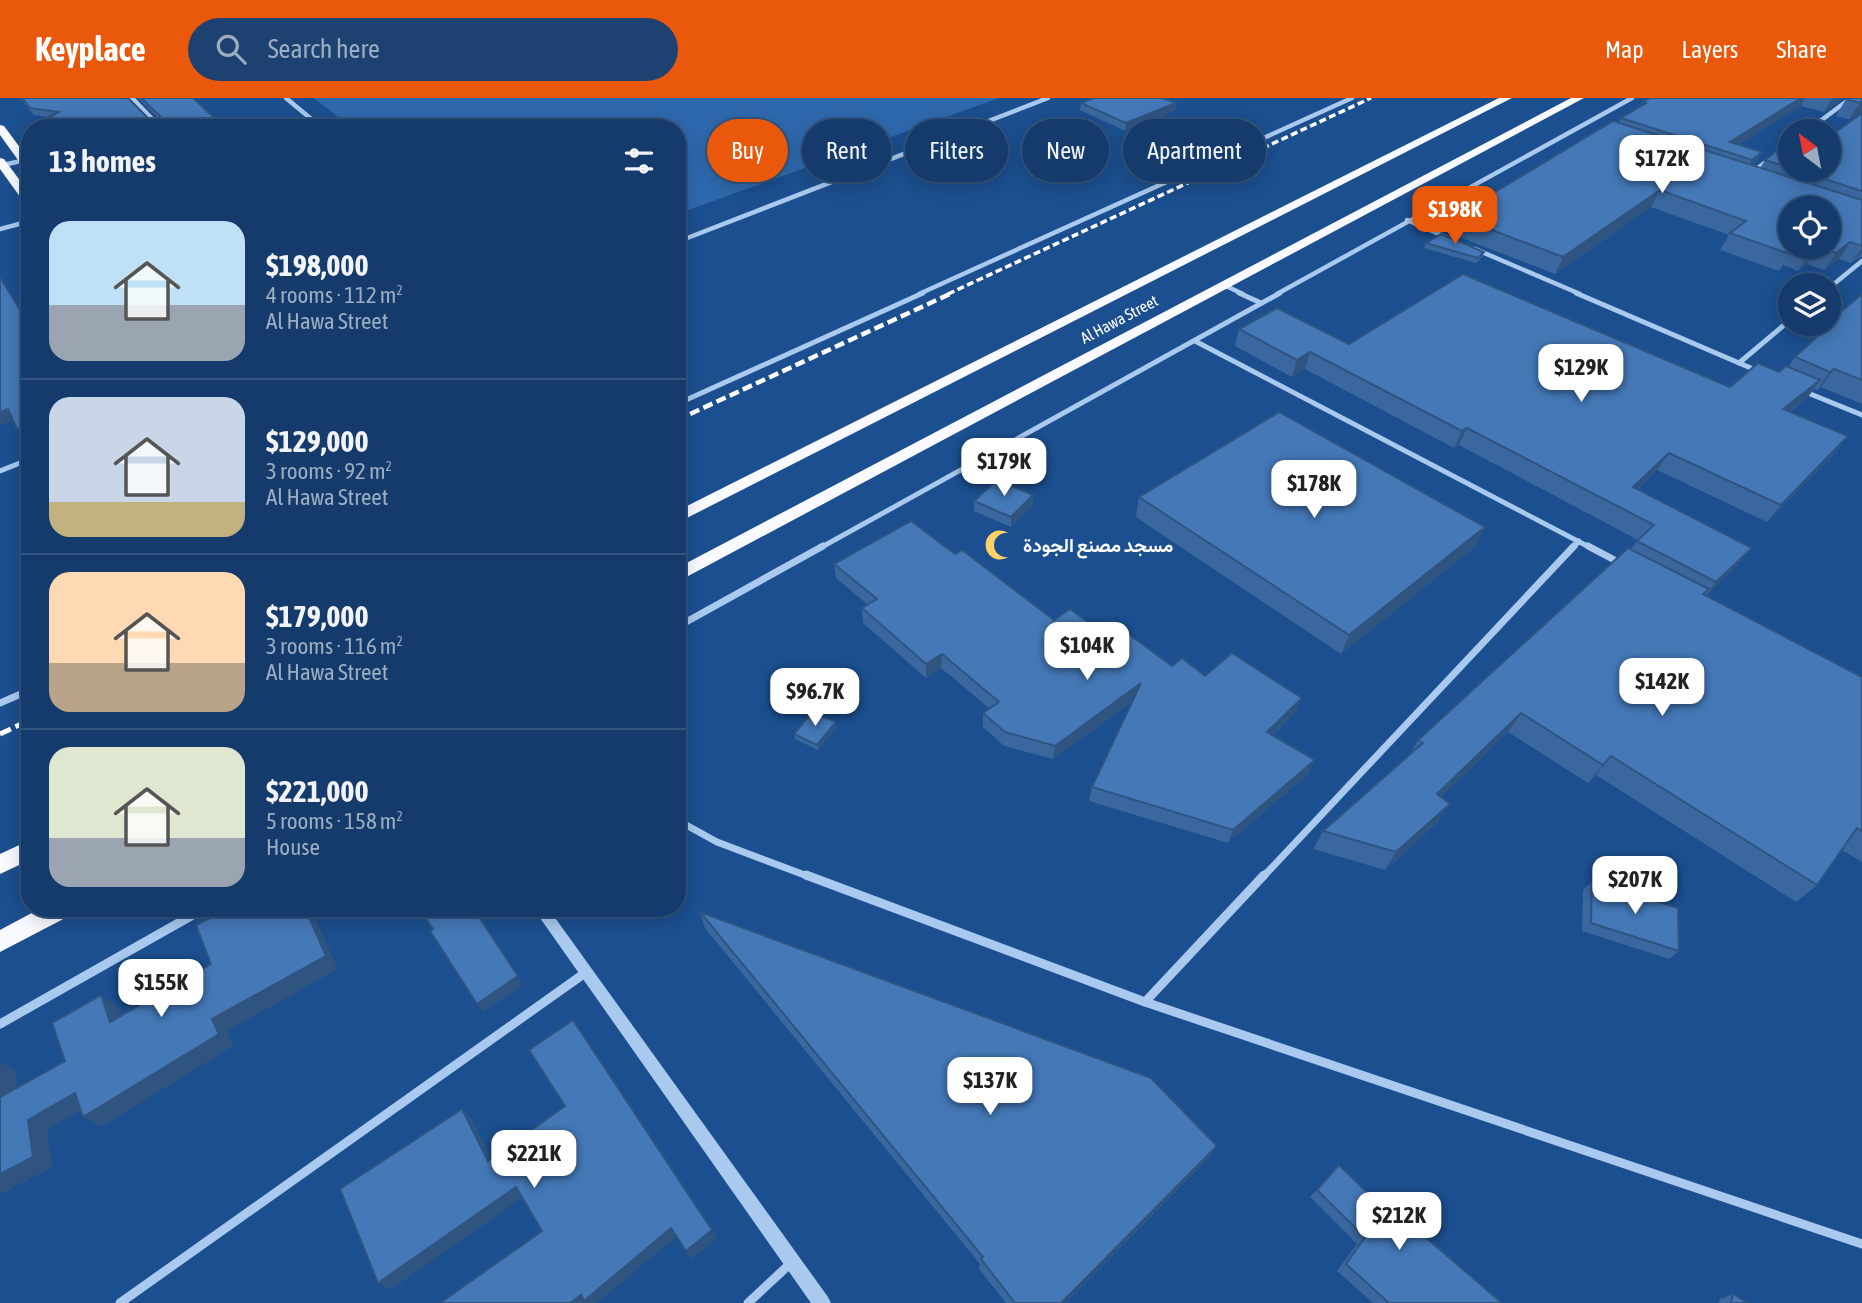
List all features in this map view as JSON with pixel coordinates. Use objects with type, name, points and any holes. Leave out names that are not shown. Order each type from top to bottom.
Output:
[{"type":"highway","name":"Al Hawa Street","points":[[686,513],[1507,98]]},
{"type":"highway","name":"Al Hawa Street","points":[[686,571],[1579,98]]},
{"type":"highway","points":[[0,128],[21,154]]},
{"type":"highway","points":[[2,163],[21,191]]},
{"type":"highway","points":[[0,864],[21,854]]},
{"type":"highway","points":[[0,942],[46,917]]},
{"type":"street","points":[[132,98],[152,119]]},
{"type":"street","points":[[286,98],[311,119]]},
{"type":"street","points":[[686,239],[1048,98]]},
{"type":"street","points":[[686,400],[1352,98]]},
{"type":"street","points":[[686,621],[1195,341],[1407,220],[1632,98]]},
{"type":"street","points":[[1823,119],[1851,98]]},
{"type":"street","points":[[1585,125],[1597,130]]},
{"type":"street","points":[[1758,182],[1745,178],[1778,153]]},
{"type":"street","points":[[2,163],[21,163]]},
{"type":"street","points":[[1407,220],[1458,242]]},
{"type":"street","points":[[0,229],[21,223]]},
{"type":"street","points":[[1471,247],[1763,374]]},
{"type":"street","points":[[1841,278],[1862,261]]},
{"type":"street","points":[[1226,286],[1261,303]]},
{"type":"street","points":[[1739,363],[1778,330]]},
{"type":"street","points":[[1195,341],[1628,567]]},
{"type":"street","points":[[1800,389],[1862,415]]},
{"type":"street","points":[[0,471],[21,463]]},
{"type":"street","points":[[1146,1002],[1579,541]]},
{"type":"street","points":[[0,703],[21,694]]},
{"type":"street","points":[[686,825],[717,842],[1146,1002],[1862,1244]]},
{"type":"street","points":[[0,1024],[189,917]]},
{"type":"street","points":[[546,917],[822,1303]]},
{"type":"street","points":[[120,1303],[585,973]]},
{"type":"street","points":[[748,1303],[793,1262]]},
{"type":"shaded area","points":[[314,98],[999,98],[941,119],[905,119],[905,132],[891,137],[891,119],[802,119],[802,169],[788,174],[788,119],[707,119],[707,182],[766,182],[686,211],[686,119],[341,119]]},
{"type":"building","points":[[22,98],[128,98],[149,119],[57,119],[49,117],[59,112],[30,108]]},
{"type":"building","points":[[141,98],[193,98],[215,119],[161,119]]},
{"type":"building","points":[[1094,98],[1162,98],[1176,103],[1136,119],[1123,119],[1123,122],[1081,103]]},
{"type":"building","points":[[1650,98],[1801,98],[1730,142],[1762,152],[1752,160],[1621,118]]},
{"type":"building","points":[[1847,98],[1862,98],[1862,101],[1860,103]]},
{"type":"building","points":[[1862,113],[1862,191],[1834,182],[1841,182],[1841,128]]},
{"type":"building","points":[[1613,121],[1778,173],[1778,182],[1805,182],[1862,200],[1862,246],[1850,242],[1841,249],[1841,196],[1778,196],[1778,250],[1730,233],[1746,221],[1660,190],[1563,257],[1455,216]]},
{"type":"building","points":[[1776,151],[1778,152],[1778,164],[1765,160]]},
{"type":"building","points":[[1441,234],[1484,252],[1478,258],[1426,243]]},
{"type":"building","points":[[1463,274],[1730,387],[1758,363],[1779,372],[1786,366],[1820,380],[1783,409],[1848,436],[1781,505],[1669,453],[1633,487],[1752,548],[1716,582],[1637,541],[1654,525],[1467,428],[1462,431],[1310,352],[1297,360],[1239,329],[1277,308],[1349,344]]},
{"type":"building","points":[[0,277],[21,312],[21,428],[17,429],[8,409],[0,412]]},
{"type":"building","points":[[1862,294],[1862,380],[1834,369],[1830,372],[1795,357],[1818,336],[1841,336],[1841,312]]},
{"type":"building","points":[[1279,412],[1485,527],[1349,635],[1139,497]]},
{"type":"building","points":[[997,480],[1033,495],[1011,517],[974,501]]},
{"type":"building","points":[[911,521],[955,554],[962,550],[1054,620],[1070,609],[1099,630],[1111,621],[1172,666],[1182,658],[1205,676],[1232,653],[1302,698],[1267,732],[1315,760],[1233,830],[1092,787],[1141,683],[1055,746],[1005,732],[983,713],[999,702],[942,654],[926,664],[862,608],[877,599],[834,564]]},
{"type":"building","points":[[1628,548],[1709,589],[1703,594],[1862,677],[1862,831],[1857,828],[1817,885],[1611,756],[1603,765],[1521,713],[1437,794],[1450,804],[1396,852],[1323,831],[1423,743],[1418,740]]},
{"type":"building","points":[[812,712],[836,722],[817,745],[794,734]]},
{"type":"building","points":[[1592,881],[1678,908],[1679,951],[1591,923]]},
{"type":"building","points":[[700,912],[1151,1078],[1217,1146],[1061,1303],[1015,1303],[981,1259],[983,1257]]},
{"type":"building","points":[[212,917],[309,917],[326,956],[212,1019],[219,1034],[83,1117],[75,1093],[28,1120],[33,1157],[0,1174],[0,1097],[65,1061],[52,1023],[101,995],[110,1022],[211,964],[196,925]]},
{"type":"building","points":[[425,917],[479,917],[518,976],[477,1004],[430,931],[433,929]]},
{"type":"building","points":[[573,1020],[712,1230],[686,1251],[671,1228],[584,1301],[581,1295],[570,1303],[440,1303],[542,1231],[516,1187],[378,1283],[340,1189],[462,1109],[488,1161],[565,1106],[529,1050]]},
{"type":"building","points":[[1339,1165],[1385,1210],[1388,1205],[1502,1303],[1389,1303],[1346,1264],[1365,1237],[1317,1190]]},
{"type":"building","points":[[1733,1294],[1748,1303],[1731,1303]]},
{"type":"railway","points":[[948,294],[1371,98]]},
{"type":"railway","points":[[686,416],[952,293]]},
{"type":"railway","points":[[0,734],[21,724]]},
{"type":"place","name":"مسجد مصنع الجودة","points":[[1000,545]]}]
